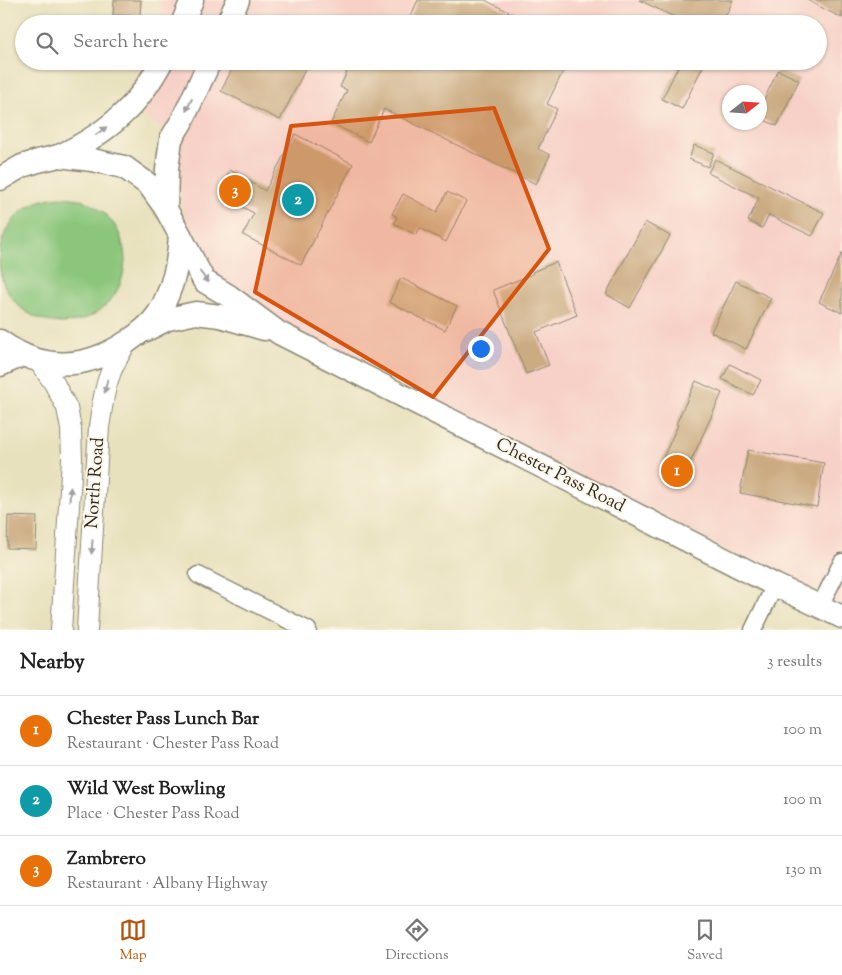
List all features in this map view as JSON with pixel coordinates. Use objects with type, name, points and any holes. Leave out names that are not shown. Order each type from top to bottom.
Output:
[{"type":"highway","points":[[176,15],[177,0]]},
{"type":"highway","points":[[186,15],[192,0]]},
{"type":"highway","points":[[231,15],[238,0]]},
{"type":"highway","points":[[6,170],[59,156],[79,146],[126,111],[157,70]]},
{"type":"highway","points":[[166,209],[167,170],[171,139],[182,121],[206,70]]},
{"type":"highway","name":"Chester Pass Road","points":[[59,156],[92,160],[124,167],[149,185],[166,209],[204,281],[229,296],[279,334]]},
{"type":"highway","points":[[135,337],[158,314],[173,282],[178,263],[180,235]]},
{"type":"highway","name":"Chester Pass Road","points":[[31,358],[53,363],[85,362],[107,354],[168,318],[196,313],[220,316],[279,334],[842,617]]},
{"type":"highway","points":[[0,341],[9,348],[31,358]]},
{"type":"highway","points":[[0,365],[31,358]]},
{"type":"main road","name":"North Road","points":[[87,630],[99,427],[103,400],[108,377],[118,355],[135,337]]},
{"type":"main road","name":"North Road","points":[[31,358],[54,383],[67,408],[71,430],[72,460],[62,630]]},
{"type":"street","points":[[820,606],[842,562]]},
{"type":"street","points":[[198,575],[308,630]]},
{"type":"street","points":[[753,630],[776,585]]},
{"type":"highlighted area","points":[[494,108],[549,249],[433,397],[255,292],[291,126]]},
{"type":"shaded area","points":[[161,0],[842,0],[842,610],[286,324],[193,289],[173,137],[122,101],[140,70],[827,70],[827,15],[160,15]]},
{"type":"green space","points":[[62,197],[86,202],[106,216],[120,236],[125,260],[120,284],[106,304],[86,318],[62,323],[38,318],[18,304],[4,284],[-1,260],[4,236],[18,216],[38,202]]},
{"type":"building","points":[[114,0],[141,0],[140,15],[113,15]]},
{"type":"building","points":[[418,0],[485,0],[515,15],[411,15]]},
{"type":"building","points":[[639,0],[733,0],[726,15],[670,15]]},
{"type":"building","points":[[807,0],[842,0],[842,18]]},
{"type":"building","points":[[232,70],[305,70],[280,120],[221,91]]},
{"type":"building","points":[[348,70],[564,70],[547,104],[557,109],[538,149],[550,155],[536,184],[384,109],[369,142],[331,123],[347,90],[340,87]]},
{"type":"building","points":[[676,70],[701,70],[682,109],[662,99]]},
{"type":"building","points":[[778,70],[799,80],[777,126],[767,121],[767,93]]},
{"type":"building","points":[[295,134],[353,164],[301,265],[243,235],[254,213],[221,196],[221,187],[230,170],[265,191]]},
{"type":"building","points":[[694,145],[714,153],[708,167],[689,159]]},
{"type":"building","points":[[715,159],[824,213],[812,236],[769,215],[762,228],[748,221],[759,198],[708,173]]},
{"type":"building","points":[[447,192],[466,201],[446,242],[420,228],[416,235],[394,223],[397,217],[392,214],[403,194],[437,212]]},
{"type":"building","points":[[645,222],[670,236],[630,308],[606,294]]},
{"type":"building","points":[[842,253],[842,313],[819,302]]},
{"type":"building","points":[[556,262],[577,315],[536,332],[549,365],[526,374],[493,290],[533,274],[532,272]]},
{"type":"building","points":[[401,278],[457,306],[445,330],[389,302]]},
{"type":"building","points":[[736,281],[771,298],[746,349],[711,332]]},
{"type":"building","points":[[730,364],[761,380],[753,395],[722,379]]},
{"type":"building","points":[[696,381],[722,393],[685,474],[661,462]]},
{"type":"building","points":[[748,450],[824,463],[817,507],[740,493]]},
{"type":"building","points":[[8,516],[37,517],[36,549],[7,548]]},
{"type":"place","name":"Zambrero","points":[[235,191]]},
{"type":"place","name":"Wild West Bowling","points":[[298,200]]},
{"type":"place","name":"Chester Pass Lunch Bar","points":[[677,471]]}]
